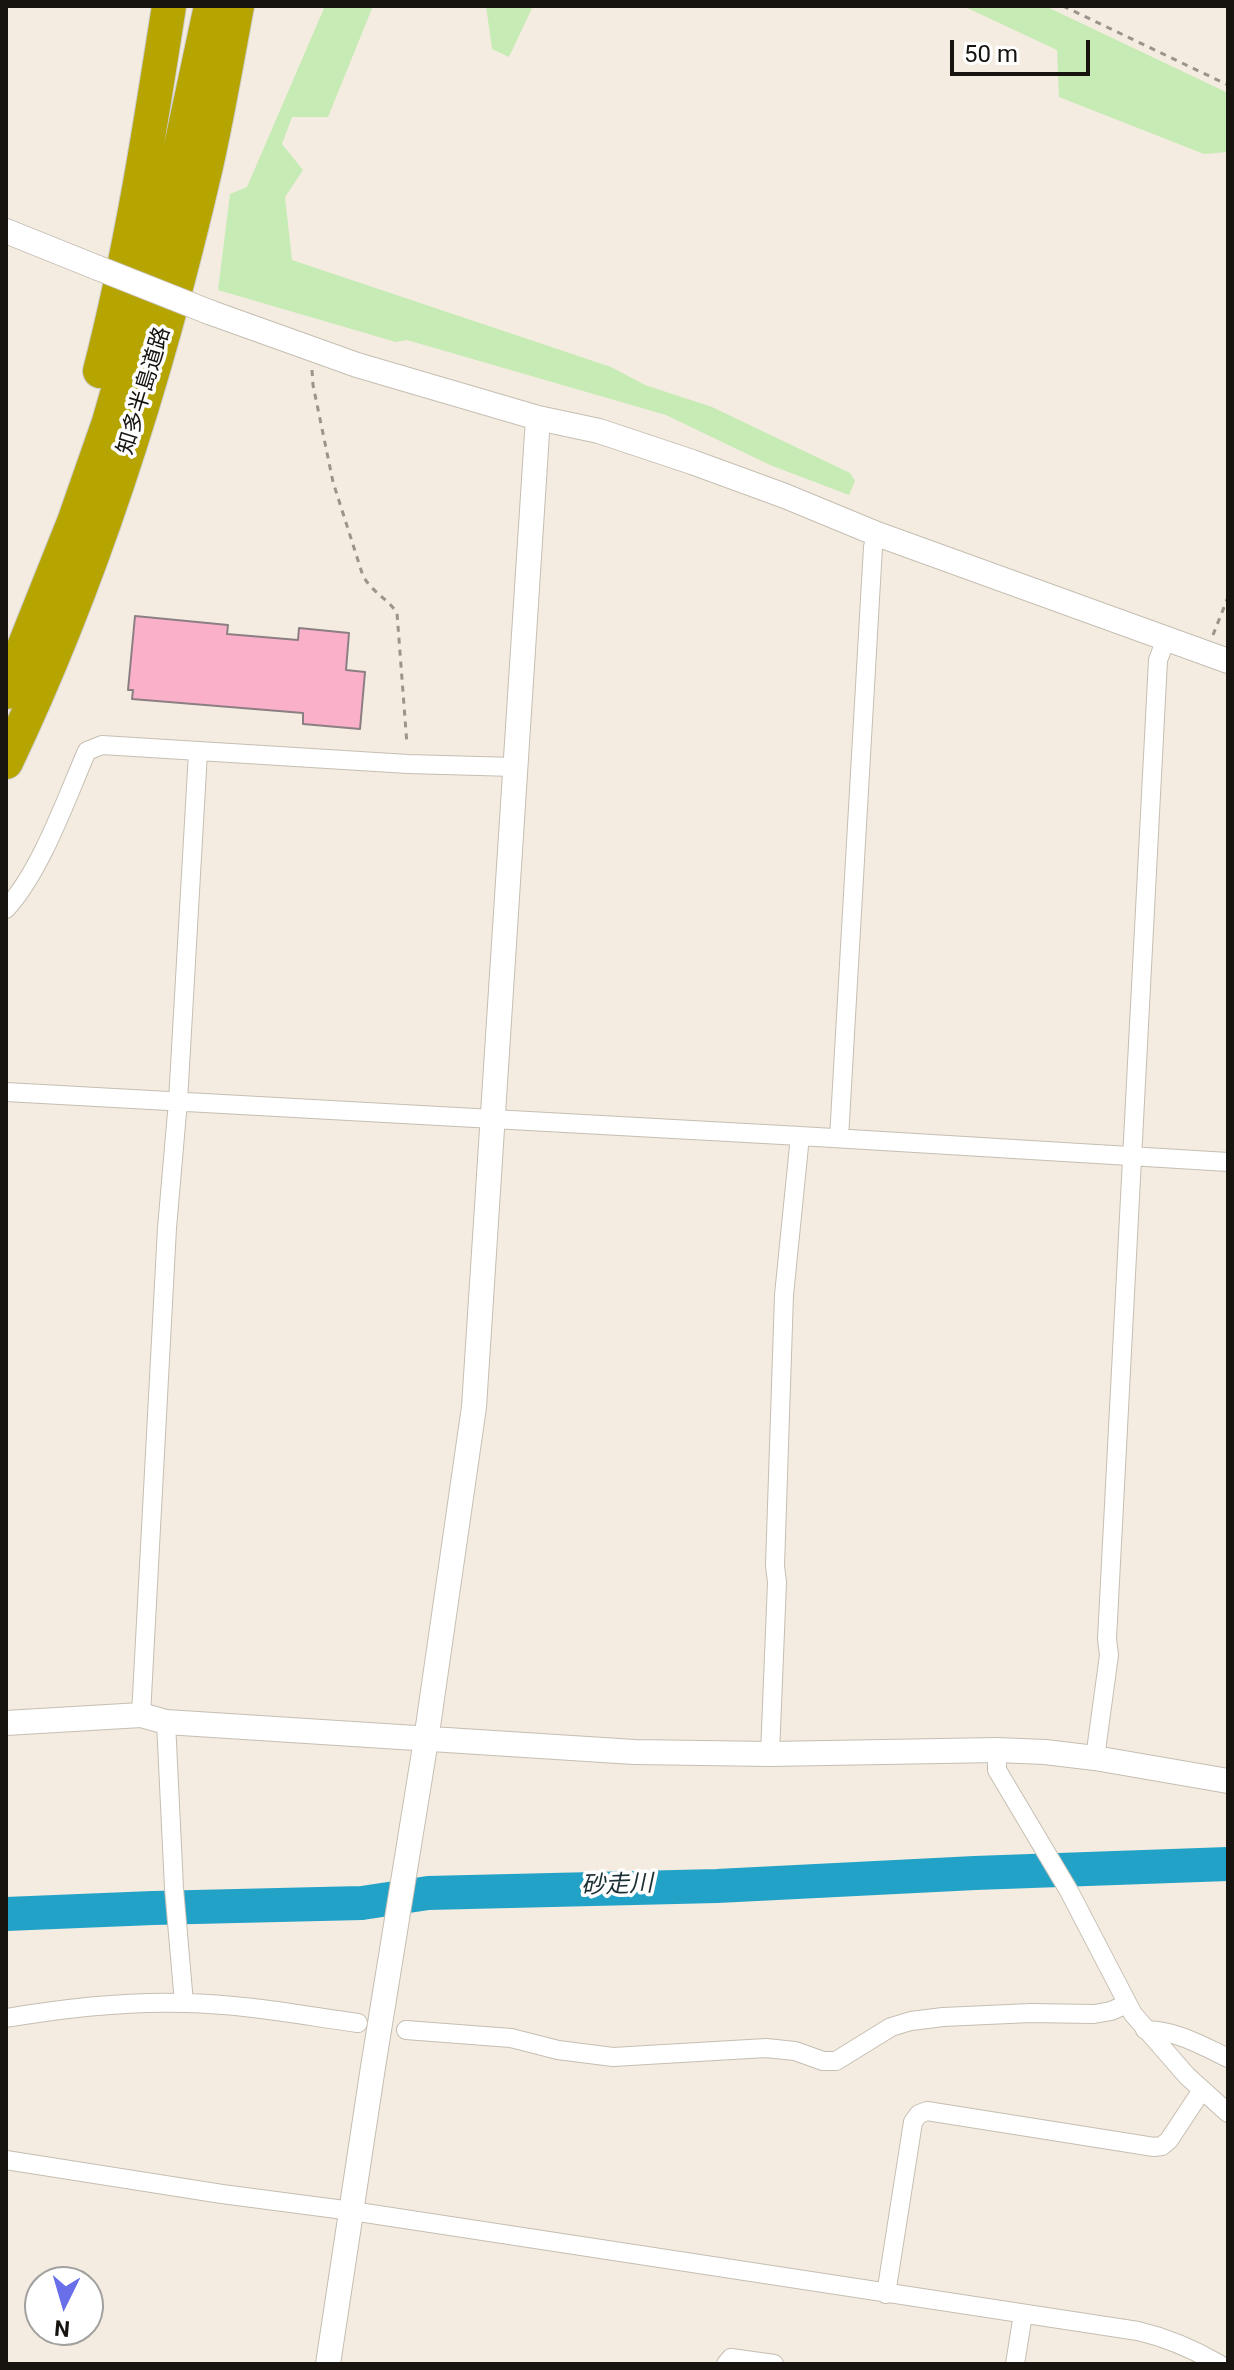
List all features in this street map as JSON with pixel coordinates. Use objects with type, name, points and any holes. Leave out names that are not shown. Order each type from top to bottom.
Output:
[{"type":"highway","points":[[37,614],[42,574],[73,478],[116,310],[169,6]]},
{"type":"highway","name":"知多半島道路","points":[[6,692],[74,522],[136,328],[180,151],[211,6]]},
{"type":"highway","name":"知多半島道路","points":[[6,762],[39,689],[104,526],[130,444],[165,325],[206,165],[237,6]]},
{"type":"street","points":[[6,231],[209,312],[317,351],[538,418],[599,431],[692,462],[877,534],[1217,657]]},
{"type":"street","points":[[328,2364],[426,1740],[474,1407],[538,418]]},
{"type":"street","points":[[839,1138],[873,547],[877,534]]},
{"type":"street","points":[[1095,1758],[1109,1655],[1107,1639],[1158,660],[1166,639]]},
{"type":"street","points":[[6,909],[36,864],[87,751],[102,745],[408,764],[514,767]]},
{"type":"street","points":[[141,1715],[166,1244],[178,1101],[198,752]]},
{"type":"street","points":[[6,1092],[1228,1162]]},
{"type":"street","points":[[770,1754],[784,1295],[800,1136]]},
{"type":"street","points":[[6,1723],[141,1715],[166,1722],[634,1752],[770,1754],[997,1750],[1095,1758],[1228,1781]]},
{"type":"street","points":[[166,1722],[174,1888],[184,2003]]},
{"type":"street","points":[[997,1750],[997,1770],[1069,1891],[1127,2004],[1145,2030],[1228,2113]]},
{"type":"street","points":[[6,2018],[79,2006],[184,2003],[249,2007],[358,2023]]},
{"type":"street","points":[[406,2030],[511,2038],[558,2050],[613,2057],[766,2048],[836,2061],[891,2027],[911,2021],[1031,2013],[1094,2014],[1127,2004]]},
{"type":"street","points":[[1145,2030],[1162,2030],[1228,2058]]},
{"type":"street","points":[[886,2294],[913,2122],[919,2114],[927,2111],[1154,2147],[1162,2146],[1169,2140],[1202,2090]]},
{"type":"street","points":[[6,2160],[1138,2331],[1165,2337],[1219,2364]]},
{"type":"street","points":[[1015,2364],[1023,2314]]},
{"type":"street","points":[[726,2364],[731,2358],[774,2364]]},
{"type":"path","points":[[1063,6],[1228,85]]},
{"type":"path","points":[[317,351],[312,371],[313,385],[333,482],[363,576],[372,590],[391,604],[397,613],[408,764]]},
{"type":"path","points":[[1217,657],[1228,597]]},
{"type":"green space","points":[[325,6],[373,6],[328,117],[292,117],[282,144],[303,170],[285,197],[292,260],[611,367],[645,385],[712,407],[850,473],[855,481],[849,495],[770,465],[666,415],[407,340],[396,342],[218,290],[230,194],[247,187]]},
{"type":"green space","points":[[486,6],[533,6],[509,57],[492,49]]},
{"type":"green space","points":[[963,6],[1045,6],[1228,93],[1228,152],[1204,154],[1059,97],[1057,50]]},
{"type":"building","points":[[135,616],[228,625],[227,634],[298,640],[299,628],[349,633],[346,670],[365,672],[360,729],[303,724],[303,713],[132,699],[133,690],[128,690]]},
{"type":"waterway","name":"砂走川","points":[[6,1914],[362,1903],[428,1893],[717,1886],[1228,1864]]}]
